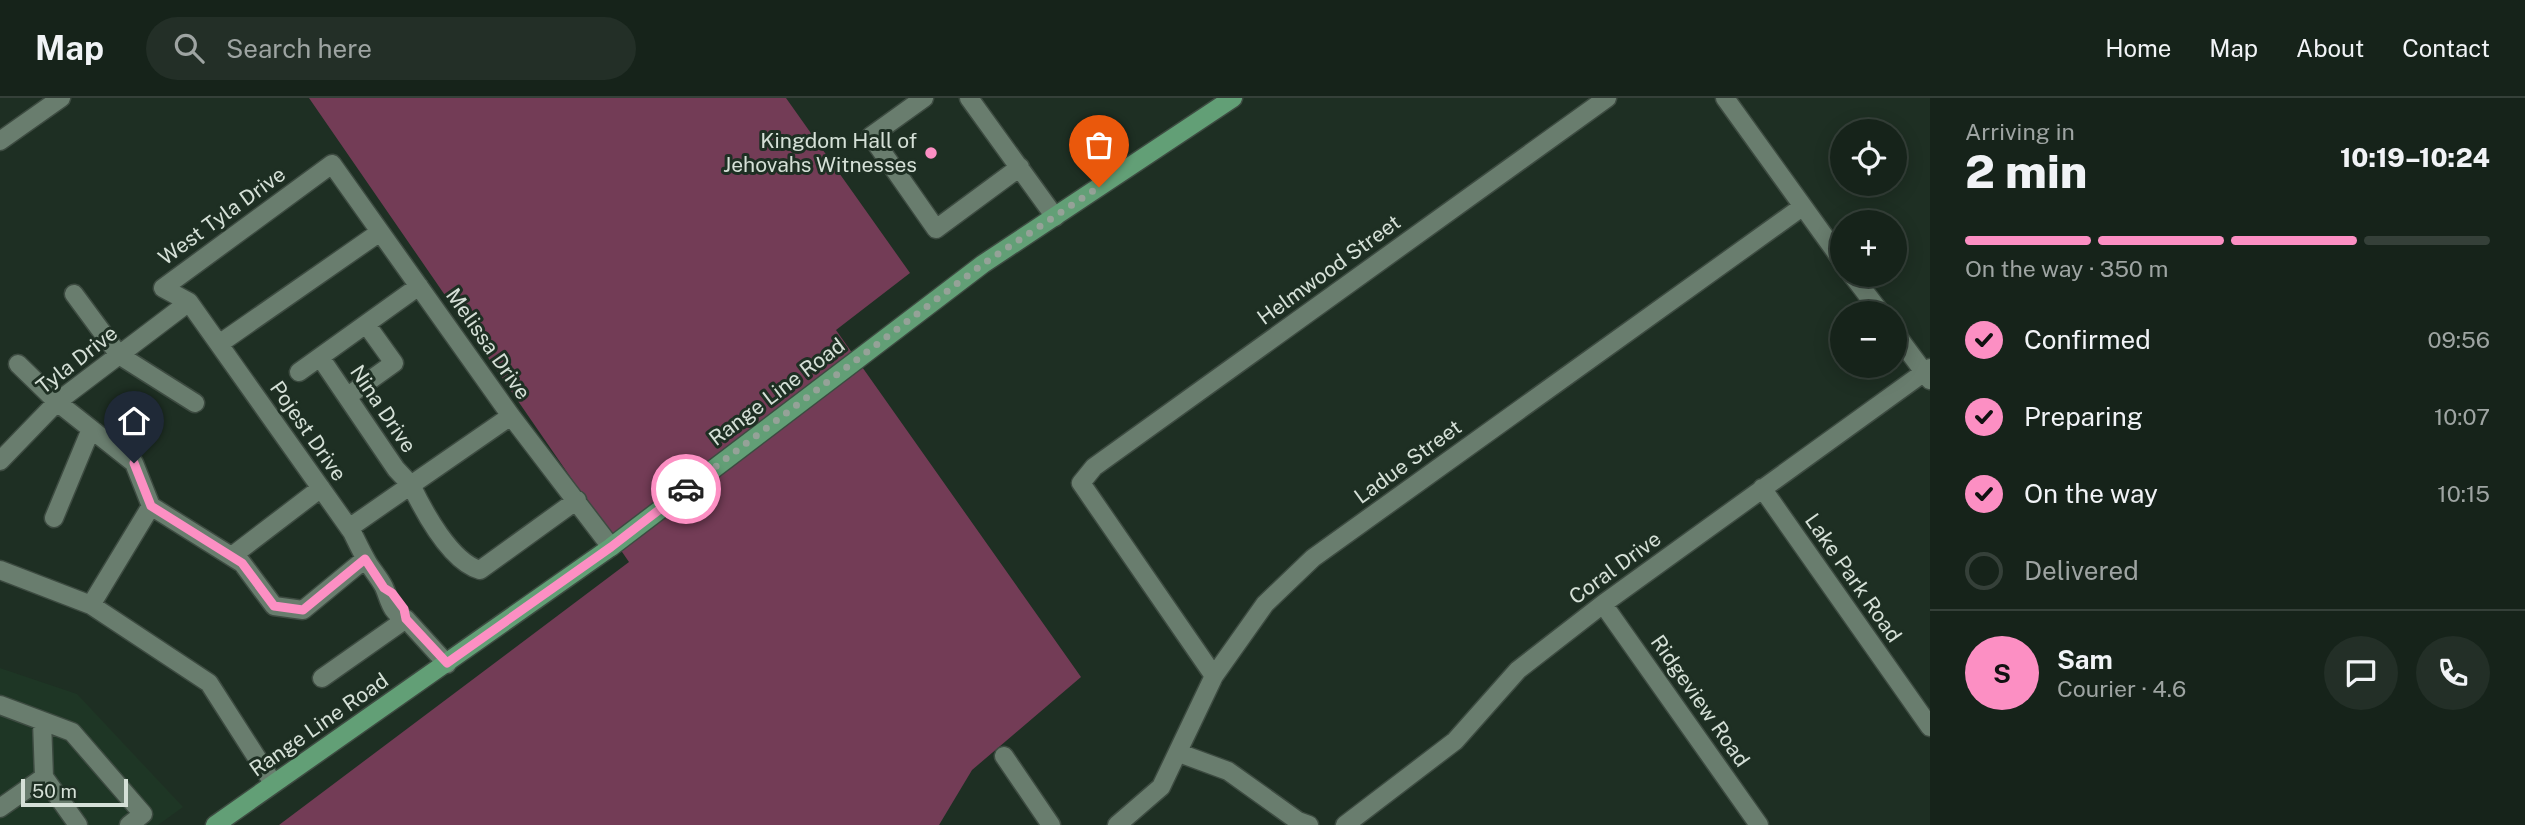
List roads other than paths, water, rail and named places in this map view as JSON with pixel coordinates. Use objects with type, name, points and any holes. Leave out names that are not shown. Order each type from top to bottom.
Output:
[{"type":"main road","name":"Range Line Road","points":[[215,825],[611,547],[983,264],[1233,98]]},
{"type":"street","points":[[0,141],[61,98]]},
{"type":"street","points":[[924,98],[871,136],[936,229],[1020,167]]},
{"type":"street","points":[[969,98],[1055,217]]},
{"type":"street","name":"Helmwood Street","points":[[1214,676],[1081,483],[1094,467],[1607,98]]},
{"type":"street","points":[[1725,98],[1830,245]]},
{"type":"street","name":"Melissa Drive","points":[[332,164],[511,416],[611,547]]},
{"type":"street","name":"West Tyla Drive","points":[[190,302],[163,288],[332,164]]},
{"type":"street","name":"Ladue Street","points":[[1117,825],[1161,787],[1214,676],[1265,604],[1313,558],[1802,207]]},
{"type":"street","points":[[219,344],[380,232]]},
{"type":"street","name":"Nina Drive","points":[[299,372],[419,286]]},
{"type":"street","points":[[1861,287],[1872,301]]},
{"type":"street","points":[[74,294],[119,355],[195,403]]},
{"type":"street","name":"Pojest Drive","points":[[190,302],[349,527],[384,588],[386,599],[398,615],[406,619],[447,663]]},
{"type":"street","name":"Tyla Drive","points":[[1,459],[57,402],[190,302]]},
{"type":"street","points":[[348,396],[394,363],[366,324]]},
{"type":"street","points":[[1907,348],[1928,374]]},
{"type":"street","name":"Nina Drive","points":[[320,357],[396,469],[411,485],[427,519],[467,566],[480,570],[577,500]]},
{"type":"street","points":[[18,364],[57,402],[134,463],[151,506],[242,563],[274,606],[303,610],[365,559]]},
{"type":"street","name":"Coral Drive","points":[[1345,825],[1455,741],[1518,670],[1603,604],[1762,488],[1928,374]]},
{"type":"street","name":"Nina Drive","points":[[411,485],[511,416]]},
{"type":"street","points":[[54,518],[91,429]]},
{"type":"street","points":[[349,527],[411,485]]},
{"type":"street","points":[[232,556],[321,488]]},
{"type":"street","name":"Lake Park Road","points":[[1762,488],[1930,727]]},
{"type":"street","points":[[91,605],[151,506]]},
{"type":"street","points":[[0,570],[91,605],[209,683],[274,783]]},
{"type":"street","name":"Ridgeview Road","points":[[1603,604],[1759,825]]},
{"type":"street","points":[[322,678],[406,619]]},
{"type":"street","points":[[0,705],[72,732],[143,814],[129,825]]},
{"type":"street","points":[[42,721],[44,777],[78,825]]},
{"type":"street","points":[[1179,753],[1228,771],[1298,821],[1309,825]]},
{"type":"street","points":[[1004,755],[1051,825]]},
{"type":"street","points":[[0,808],[44,777]]},
{"type":"place","name":"Kingdom Hall of Jehovahs Witnesses","points":[[931,153]]}]
